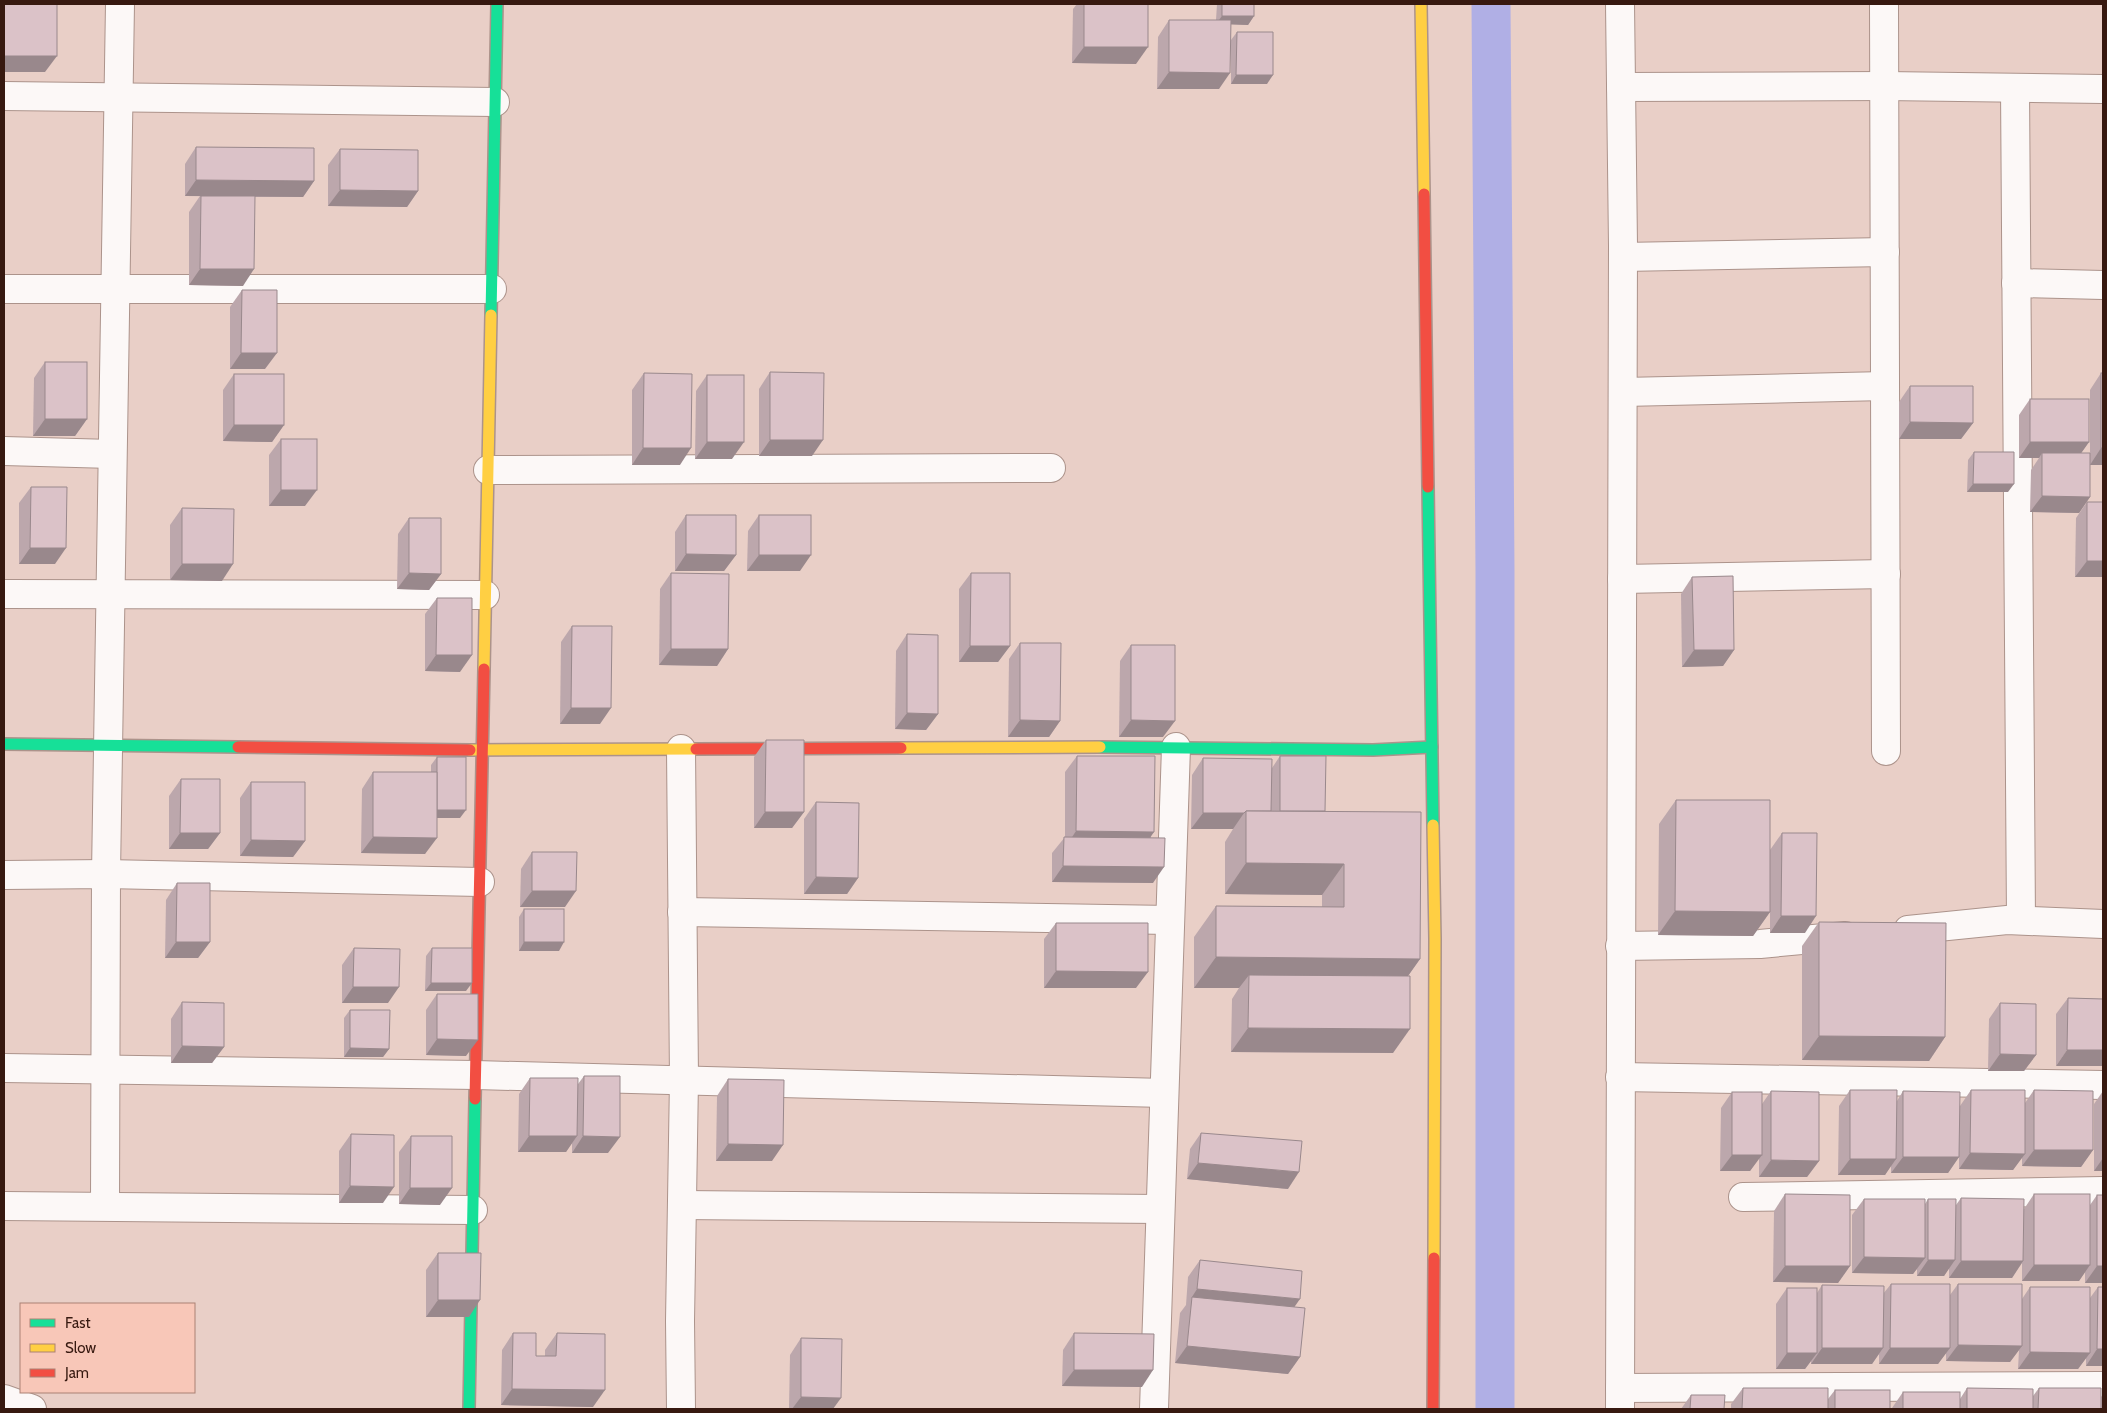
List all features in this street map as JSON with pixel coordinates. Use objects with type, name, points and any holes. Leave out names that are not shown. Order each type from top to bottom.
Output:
[{"type":"street","points":[[105,1206],[107,746],[114,289],[120,97],[120,4]]},
{"type":"street","points":[[469,1409],[497,4]]},
{"type":"street","points":[[1420,4],[1435,939],[1433,1409]]},
{"type":"street","points":[[1620,4],[1623,257],[1620,1399],[2103,1386]]},
{"type":"street","points":[[1884,4],[1886,751]]},
{"type":"street","points":[[1621,87],[1885,86],[2103,89]]},
{"type":"street","points":[[2015,88],[2021,920]]},
{"type":"street","points":[[4,96],[495,102]]},
{"type":"street","points":[[1623,257],[1885,252]]},
{"type":"street","points":[[2016,282],[2103,285]]},
{"type":"street","points":[[4,289],[492,289]]},
{"type":"street","points":[[1623,392],[1885,386]]},
{"type":"street","points":[[4,451],[112,454]]},
{"type":"street","points":[[488,470],[1051,468]]},
{"type":"street","points":[[1622,579],[1886,574]]},
{"type":"street","points":[[4,594],[485,595]]},
{"type":"street","points":[[4,744],[482,750],[1176,747],[1373,750],[1432,747]]},
{"type":"street","points":[[1154,1409],[1176,747]]},
{"type":"street","points":[[681,749],[684,1080],[680,1321],[686,1408]]},
{"type":"street","points":[[4,875],[106,874],[480,882]]},
{"type":"street","points":[[682,912],[1170,920]]},
{"type":"street","points":[[1620,946],[1760,944],[2008,920],[2103,924]]},
{"type":"street","points":[[4,1068],[476,1074],[1164,1093]]},
{"type":"street","points":[[1620,1077],[2103,1085]]},
{"type":"street","points":[[1743,1197],[2103,1191]]},
{"type":"street","points":[[682,1205],[1160,1209]]},
{"type":"street","points":[[4,1206],[473,1210]]},
{"type":"street","points":[[4,1399],[32,1409]]},
{"type":"building","points":[[4,4],[57,4],[57,56],[4,56]]},
{"type":"building","points":[[1084,4],[1148,4],[1148,47],[1084,47]]},
{"type":"building","points":[[1222,4],[1254,4],[1254,16],[1222,16]]},
{"type":"building","points":[[1169,20],[1231,20],[1230,73],[1169,72]]},
{"type":"building","points":[[1237,32],[1273,32],[1273,75],[1236,75]]},
{"type":"building","points":[[196,147],[314,148],[314,181],[196,180]]},
{"type":"building","points":[[340,149],[418,150],[418,191],[340,190]]},
{"type":"building","points":[[201,196],[255,196],[254,269],[200,269]]},
{"type":"building","points":[[242,290],[277,290],[277,353],[241,353]]},
{"type":"building","points":[[45,362],[87,362],[87,419],[45,419]]},
{"type":"building","points":[[770,372],[824,373],[823,440],[770,440]]},
{"type":"building","points":[[644,373],[692,374],[691,448],[643,448]]},
{"type":"building","points":[[2101,373],[2103,373],[2103,448],[2101,448]]},
{"type":"building","points":[[234,374],[284,374],[284,425],[234,425]]},
{"type":"building","points":[[707,375],[744,375],[744,442],[707,442]]},
{"type":"building","points":[[1910,386],[1973,386],[1973,423],[1910,422]]},
{"type":"building","points":[[2030,399],[2089,399],[2089,442],[2030,442]]},
{"type":"building","points":[[281,439],[317,439],[317,490],[281,490]]},
{"type":"building","points":[[1974,452],[2014,452],[2014,484],[1973,484]]},
{"type":"building","points":[[2042,453],[2090,453],[2090,497],[2042,496]]},
{"type":"building","points":[[31,487],[67,487],[66,548],[30,548]]},
{"type":"building","points":[[2087,502],[2103,502],[2103,561],[2087,561]]},
{"type":"building","points":[[182,508],[234,509],[233,564],[182,564]]},
{"type":"building","points":[[686,515],[736,515],[736,555],[686,554]]},
{"type":"building","points":[[759,515],[811,515],[811,555],[759,555]]},
{"type":"building","points":[[409,518],[441,518],[441,574],[409,573]]},
{"type":"building","points":[[671,573],[729,574],[728,649],[671,649]]},
{"type":"building","points":[[971,573],[1010,573],[1010,646],[970,646]]},
{"type":"building","points":[[1733,576],[1734,650],[1694,650],[1692,577]]},
{"type":"building","points":[[437,598],[472,598],[472,655],[436,655]]},
{"type":"building","points":[[572,626],[612,626],[611,708],[571,708]]},
{"type":"building","points":[[907,634],[938,635],[938,714],[907,713]]},
{"type":"building","points":[[1020,643],[1061,643],[1060,721],[1020,720]]},
{"type":"building","points":[[1131,645],[1175,645],[1175,721],[1131,720]]},
{"type":"building","points":[[766,740],[804,740],[804,812],[765,812]]},
{"type":"building","points":[[1077,756],[1155,756],[1154,832],[1076,831]]},
{"type":"building","points":[[1280,756],[1326,756],[1325,811],[1280,811]]},
{"type":"building","points":[[437,757],[466,757],[466,810],[437,810]]},
{"type":"building","points":[[1203,758],[1272,759],[1271,811],[1203,813]]},
{"type":"building","points":[[373,772],[437,772],[437,838],[373,837]]},
{"type":"building","points":[[181,779],[220,779],[220,833],[180,833]]},
{"type":"building","points":[[251,782],[305,782],[305,841],[251,840]]},
{"type":"building","points":[[1676,800],[1770,800],[1770,912],[1675,911]]},
{"type":"building","points":[[816,802],[859,803],[858,878],[816,877]]},
{"type":"building","points":[[1246,811],[1421,812],[1420,959],[1216,957],[1216,906],[1344,907],[1344,864],[1246,863]]},
{"type":"building","points":[[1782,833],[1817,833],[1816,916],[1781,916]]},
{"type":"building","points":[[1064,837],[1165,838],[1164,867],[1063,866]]},
{"type":"building","points":[[532,852],[577,852],[576,891],[532,891]]},
{"type":"building","points":[[177,883],[210,883],[210,942],[176,942]]},
{"type":"building","points":[[524,909],[564,909],[564,942],[524,942]]},
{"type":"building","points":[[1819,922],[1946,923],[1945,1037],[1819,1036]]},
{"type":"building","points":[[1056,923],[1148,923],[1148,972],[1056,971]]},
{"type":"building","points":[[354,948],[400,949],[399,987],[353,987]]},
{"type":"building","points":[[432,948],[472,948],[472,983],[431,983]]},
{"type":"building","points":[[1249,975],[1410,976],[1410,1029],[1248,1028]]},
{"type":"building","points":[[437,994],[478,994],[478,1040],[437,1039]]},
{"type":"building","points":[[2068,998],[2103,999],[2103,1050],[2067,1050]]},
{"type":"building","points":[[182,1002],[224,1003],[224,1047],[182,1046]]},
{"type":"building","points":[[2000,1003],[2036,1004],[2036,1055],[2000,1054]]},
{"type":"building","points":[[350,1010],[390,1010],[389,1049],[350,1048]]},
{"type":"building","points":[[584,1076],[620,1076],[620,1137],[583,1136]]},
{"type":"building","points":[[530,1078],[578,1078],[577,1136],[529,1136]]},
{"type":"building","points":[[728,1079],[784,1080],[783,1145],[728,1144]]},
{"type":"building","points":[[1850,1090],[1897,1090],[1896,1159],[1850,1159]]},
{"type":"building","points":[[1971,1090],[2025,1090],[2025,1154],[1970,1153]]},
{"type":"building","points":[[2034,1090],[2093,1091],[2093,1150],[2034,1150]]},
{"type":"building","points":[[1771,1091],[1819,1092],[1819,1161],[1771,1160]]},
{"type":"building","points":[[1903,1091],[1960,1092],[1959,1157],[1903,1157]]},
{"type":"building","points":[[1732,1092],[1762,1092],[1762,1155],[1732,1155]]},
{"type":"building","points":[[1201,1133],[1302,1141],[1299,1172],[1198,1163]]},
{"type":"building","points":[[351,1134],[394,1135],[394,1187],[350,1186]]},
{"type":"building","points":[[411,1136],[452,1136],[452,1188],[410,1188]]},
{"type":"building","points":[[1785,1194],[1850,1195],[1850,1266],[1785,1266]]},
{"type":"building","points":[[2034,1194],[2090,1194],[2090,1265],[2034,1265]]},
{"type":"building","points":[[2097,1195],[2103,1195],[2103,1266],[2097,1266]]},
{"type":"building","points":[[1961,1198],[2024,1199],[2023,1261],[1961,1261]]},
{"type":"building","points":[[1864,1199],[1925,1199],[1925,1258],[1864,1257]]},
{"type":"building","points":[[1928,1199],[1956,1199],[1955,1260],[1928,1260]]},
{"type":"building","points":[[438,1253],[481,1253],[480,1300],[438,1300]]},
{"type":"building","points":[[1200,1260],[1302,1271],[1300,1299],[1197,1289]]},
{"type":"building","points":[[1891,1284],[1950,1284],[1950,1348],[1890,1348]]},
{"type":"building","points":[[1958,1284],[2022,1284],[2022,1346],[1958,1345]]},
{"type":"building","points":[[1822,1285],[1884,1286],[1883,1348],[1822,1348]]},
{"type":"building","points":[[2030,1287],[2090,1287],[2090,1353],[2030,1352]]},
{"type":"building","points":[[2098,1287],[2103,1287],[2103,1349],[2097,1349]]},
{"type":"building","points":[[1787,1288],[1817,1288],[1817,1353],[1787,1353]]},
{"type":"building","points":[[1192,1297],[1305,1308],[1300,1357],[1187,1346]]},
{"type":"building","points":[[513,1333],[536,1333],[536,1356],[556,1356],[557,1333],[605,1334],[605,1390],[512,1389]]},
{"type":"building","points":[[1074,1333],[1154,1334],[1153,1370],[1074,1370]]},
{"type":"building","points":[[801,1338],[842,1339],[841,1398],[801,1397]]},
{"type":"building","points":[[1743,1388],[1828,1388],[1828,1409],[1742,1409]]},
{"type":"building","points":[[1967,1388],[2033,1389],[2033,1409],[1967,1409]]},
{"type":"building","points":[[2039,1388],[2101,1388],[2101,1409],[2038,1409]]},
{"type":"building","points":[[1835,1390],[1890,1390],[1890,1409],[1835,1409]]},
{"type":"building","points":[[1903,1392],[1960,1392],[1960,1409],[1903,1409]]},
{"type":"building","points":[[1691,1395],[1725,1395],[1724,1409],[1690,1409]]},
{"type":"waterway","points":[[1491,4],[1495,571],[1495,1409]]},
{"type":"traffic: fast","points":[[491,315],[497,4]]},
{"type":"traffic: fast","points":[[1428,487],[1433,825]]},
{"type":"traffic: fast","points":[[4,744],[238,747]]},
{"type":"traffic: fast","points":[[1100,747],[1373,750],[1432,747]]},
{"type":"traffic: fast","points":[[469,1409],[475,1099]]},
{"type":"traffic: slow","points":[[1421,4],[1424,194]]},
{"type":"traffic: slow","points":[[484,669],[491,315]]},
{"type":"traffic: slow","points":[[901,748],[1100,747]]},
{"type":"traffic: slow","points":[[470,750],[696,749]]},
{"type":"traffic: slow","points":[[1433,825],[1435,939],[1434,1258]]},
{"type":"traffic: jam","points":[[1424,194],[1428,487]]},
{"type":"traffic: jam","points":[[475,1099],[484,669]]},
{"type":"traffic: jam","points":[[238,747],[470,750]]},
{"type":"traffic: jam","points":[[696,749],[901,748]]},
{"type":"traffic: jam","points":[[1433,1409],[1434,1258]]}]
